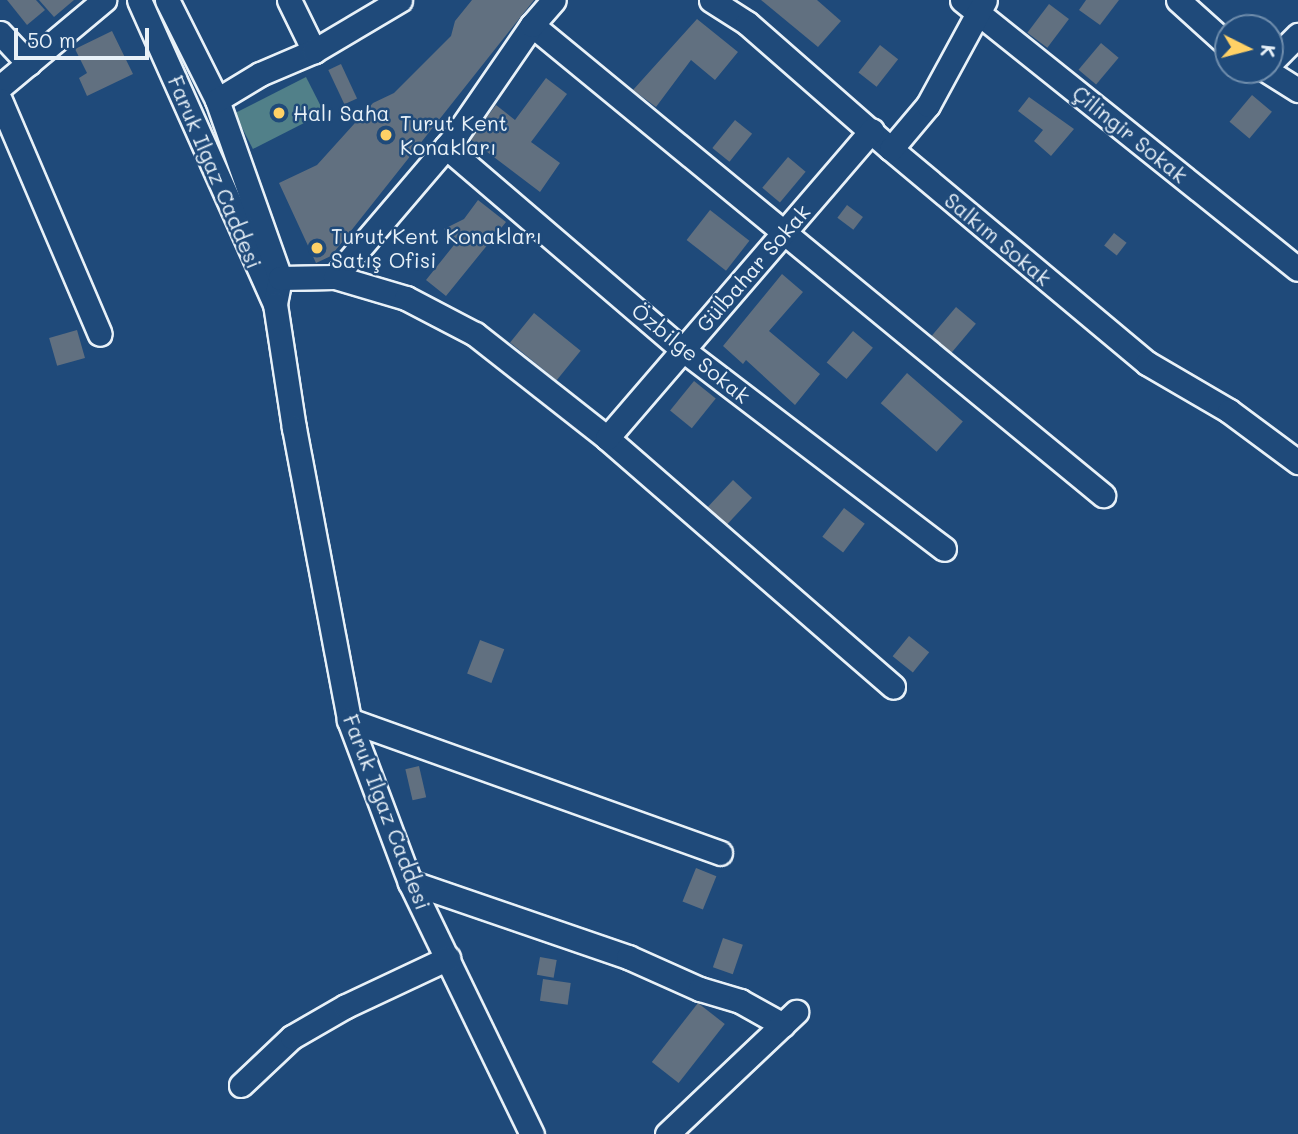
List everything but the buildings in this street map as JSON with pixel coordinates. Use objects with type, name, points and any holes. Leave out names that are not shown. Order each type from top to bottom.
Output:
[{"type":"street","points":[[0,87],[104,0]]},
{"type":"street","name":"Faruk Ilgaz Caddesi","points":[[139,0],[275,304],[294,428],[349,720],[410,882],[532,1134]]},
{"type":"street","name":"Faruk Ilgaz Caddesi","points":[[167,0],[217,100],[280,278],[275,304]]},
{"type":"street","points":[[289,0],[314,51]]},
{"type":"street","points":[[217,100],[260,74],[314,51],[400,0]]},
{"type":"street","points":[[335,277],[446,147],[532,25],[554,0]]},
{"type":"street","name":"Salkım Sokak","points":[[711,0],[747,23],[891,149],[1147,363],[1229,411],[1298,462]]},
{"type":"street","points":[[1178,0],[1214,32]]},
{"type":"street","points":[[891,149],[928,106],[975,4]]},
{"type":"street","name":"Çilingir Sokak","points":[[975,4],[1298,269]]},
{"type":"street","points":[[532,25],[1103,495]]},
{"type":"street","points":[[0,33],[29,64]]},
{"type":"street","points":[[1284,49],[1298,35]]},
{"type":"street","points":[[0,100],[100,334]]},
{"type":"street","name":"Gülbahar Sokak","points":[[607,438],[872,130]]},
{"type":"street","name":"Özbilge Sokak","points":[[446,147],[683,350],[944,549]]},
{"type":"street","points":[[280,278],[335,277],[406,298],[475,334],[607,438],[893,687]]},
{"type":"street","points":[[349,720],[720,853]]},
{"type":"street","points":[[410,882],[628,957],[700,989],[789,1018],[667,1134]]},
{"type":"street","points":[[241,1085],[292,1037],[346,1006],[448,958]]},
{"type":"green space","name":"Halı Saha","points":[[306,77],[324,113],[253,149],[235,113]]},
{"type":"place","name":"Halı Saha","points":[[279,113]]},
{"type":"place","name":"Turut Kent Konakları","points":[[386,135]]},
{"type":"place","name":"Turut Kent Konakları Satış Ofisi","points":[[317,248]]}]
